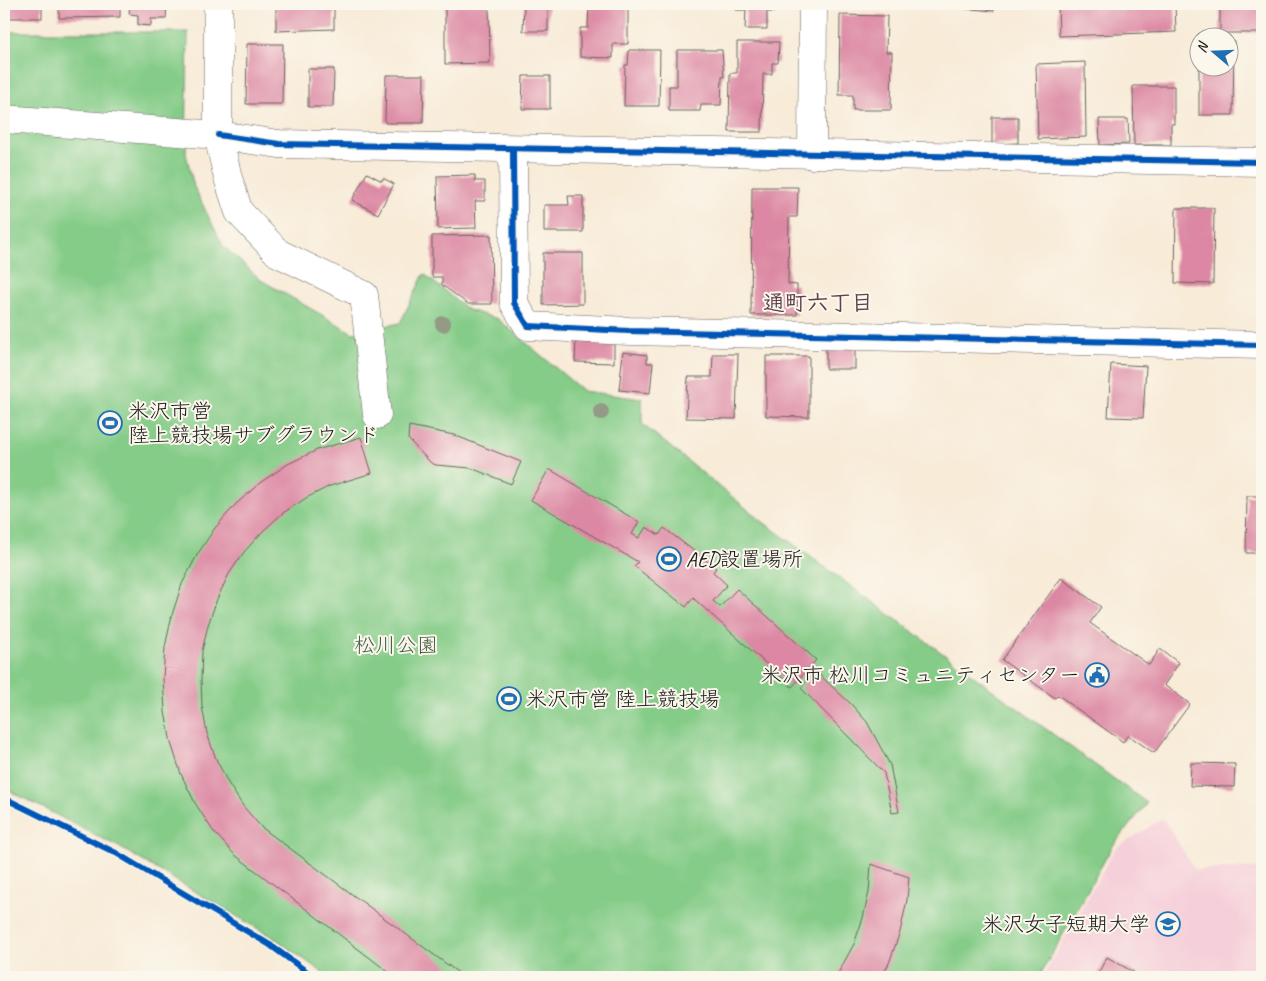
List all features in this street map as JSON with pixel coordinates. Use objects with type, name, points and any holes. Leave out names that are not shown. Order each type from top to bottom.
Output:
[{"type":"street","points":[[218,4],[218,135],[228,178],[240,212],[278,253],[364,295],[377,415]]},
{"type":"street","points":[[812,155],[813,4]]},
{"type":"street","points":[[4,119],[218,135],[279,144],[513,150],[1262,162]]},
{"type":"street","points":[[513,150],[514,303],[528,326],[629,331],[1262,346]]},
{"type":"shaded area","name":"米沢女子短期大学","points":[[1163,818],[1195,870],[1262,867],[1262,977],[1043,977],[1115,849]]},
{"type":"green space","name":"松川公園","points":[[4,32],[188,32],[186,154],[194,187],[223,246],[261,280],[353,333],[400,323],[424,274],[468,310],[498,319],[583,391],[642,399],[642,424],[763,522],[1147,803],[1112,847],[1039,977],[329,977],[274,938],[119,847],[4,788]]},
{"type":"building","points":[[4,4],[42,4],[42,18],[4,18]]},
{"type":"building","points":[[59,4],[120,4],[120,17],[59,18]]},
{"type":"building","points":[[130,4],[167,4],[166,19],[151,19],[151,26],[138,25],[138,15],[129,14]]},
{"type":"building","points":[[276,4],[334,4],[334,29],[276,31]]},
{"type":"building","points":[[445,4],[489,4],[490,63],[445,64]]},
{"type":"building","points":[[524,4],[548,4],[548,31],[523,31]]},
{"type":"building","points":[[589,4],[628,4],[628,44],[613,44],[613,58],[580,57],[580,28],[588,28]]},
{"type":"building","points":[[736,4],[776,4],[776,12],[767,12],[767,29],[745,29],[746,10],[736,10]]},
{"type":"building","points":[[960,4],[995,4],[994,11],[960,8]]},
{"type":"building","points":[[1058,4],[1175,4],[1176,32],[1059,36]]},
{"type":"building","points":[[1220,4],[1262,4],[1262,33],[1238,33],[1238,28],[1220,28]]},
{"type":"building","points":[[840,15],[887,16],[886,52],[892,52],[891,110],[853,110],[853,95],[839,95]]},
{"type":"building","points":[[737,42],[779,42],[778,63],[772,63],[772,74],[763,74],[762,132],[729,132],[730,73],[737,73]]},
{"type":"building","points":[[247,44],[283,44],[282,104],[246,104]]},
{"type":"building","points":[[629,50],[660,50],[659,106],[624,106],[625,65],[628,65]]},
{"type":"building","points":[[677,50],[722,50],[724,77],[722,77],[721,105],[701,105],[700,111],[669,111],[669,86],[677,86]]},
{"type":"building","points":[[1085,62],[1086,137],[1038,139],[1036,64]]},
{"type":"building","points":[[308,69],[334,69],[333,107],[308,107]]},
{"type":"building","points":[[386,75],[424,75],[423,123],[385,123]]},
{"type":"building","points":[[523,76],[550,76],[550,109],[522,109]]},
{"type":"building","points":[[1199,78],[1234,78],[1233,115],[1199,115]]},
{"type":"building","points":[[1133,86],[1174,86],[1174,124],[1171,124],[1171,145],[1134,145]]},
{"type":"building","points":[[992,117],[1018,117],[1018,143],[992,144]]},
{"type":"building","points":[[1099,119],[1128,119],[1129,144],[1100,145]]},
{"type":"building","points":[[367,173],[382,181],[383,178],[394,184],[378,214],[352,200]]},
{"type":"building","points":[[475,175],[475,181],[485,181],[485,201],[475,201],[476,228],[438,229],[437,176]]},
{"type":"building","points":[[752,187],[798,187],[797,217],[789,217],[788,284],[797,285],[797,315],[751,315]]},
{"type":"building","points":[[568,196],[583,196],[583,232],[544,232],[544,205],[569,205]]},
{"type":"building","points":[[1176,208],[1214,208],[1213,284],[1175,283]]},
{"type":"building","points":[[491,235],[492,304],[468,304],[442,285],[442,277],[432,277],[432,236]]},
{"type":"building","points":[[543,253],[583,253],[583,304],[543,305]]},
{"type":"building","points":[[576,340],[614,341],[614,363],[575,362]]},
{"type":"building","points":[[826,344],[855,344],[855,369],[826,369]]},
{"type":"building","points":[[623,352],[647,355],[647,363],[653,363],[650,393],[619,390]]},
{"type":"building","points":[[713,354],[738,354],[736,419],[686,418],[688,377],[712,377]]},
{"type":"building","points":[[766,356],[809,356],[809,417],[766,416]]},
{"type":"building","points":[[1111,364],[1146,366],[1143,418],[1108,417]]},
{"type":"building","points":[[409,426],[454,435],[521,462],[511,484],[471,468],[436,465],[431,463],[408,439]]},
{"type":"building","points":[[361,437],[372,473],[330,486],[306,498],[283,513],[244,552],[229,574],[217,599],[202,651],[202,706],[207,733],[216,759],[228,783],[243,806],[261,827],[464,977],[395,977],[235,855],[213,831],[195,803],[181,774],[171,743],[165,712],[163,679],[165,647],[172,615],[182,584],[197,555],[215,528],[236,504],[261,482],[288,464],[317,450]]},
{"type":"building","points":[[549,469],[639,522],[632,534],[639,538],[646,527],[659,535],[664,528],[716,568],[713,572],[727,585],[713,601],[720,607],[737,589],[816,660],[792,687],[693,598],[686,607],[634,566],[638,562],[531,500]]},
{"type":"building","points":[[1247,496],[1262,496],[1262,553],[1246,553]]},
{"type":"building","name":"米沢市 松川コミュニティセンター","points":[[1061,578],[1101,607],[1090,623],[1149,665],[1160,649],[1179,663],[1164,685],[1190,704],[1154,753],[1128,735],[1123,742],[1058,695],[1055,698],[1002,660]]},
{"type":"building","points":[[814,670],[851,704],[867,722],[890,765],[899,812],[892,813],[884,773],[801,688]]},
{"type":"building","points":[[1191,763],[1235,764],[1234,787],[1190,786]]},
{"type":"building","points":[[871,864],[909,877],[907,900],[900,932],[882,977],[836,977],[854,944],[863,918],[869,892]]},
{"type":"building","points":[[1107,957],[1142,977],[1096,977]]},
{"type":"cycle path","points":[[218,135],[279,144],[1262,162]]},
{"type":"cycle path","points":[[513,150],[514,303],[528,326],[629,331],[1262,345]]},
{"type":"cycle path","points":[[4,798],[116,853],[270,945],[314,977]]},
{"type":"place","name":"米沢市営 陸上競技場サブグラウンド","points":[[110,423]]},
{"type":"place","name":"AED設置場所","points":[[669,559]]},
{"type":"place","name":"米沢市 松川コミュニティセンター","points":[[1097,675]]},
{"type":"place","name":"米沢市営 陸上競技場","points":[[509,699]]},
{"type":"place","name":"米沢女子短期大学","points":[[1168,924]]},
{"type":"district","name":"通町六丁目","points":[[818,302]]}]
